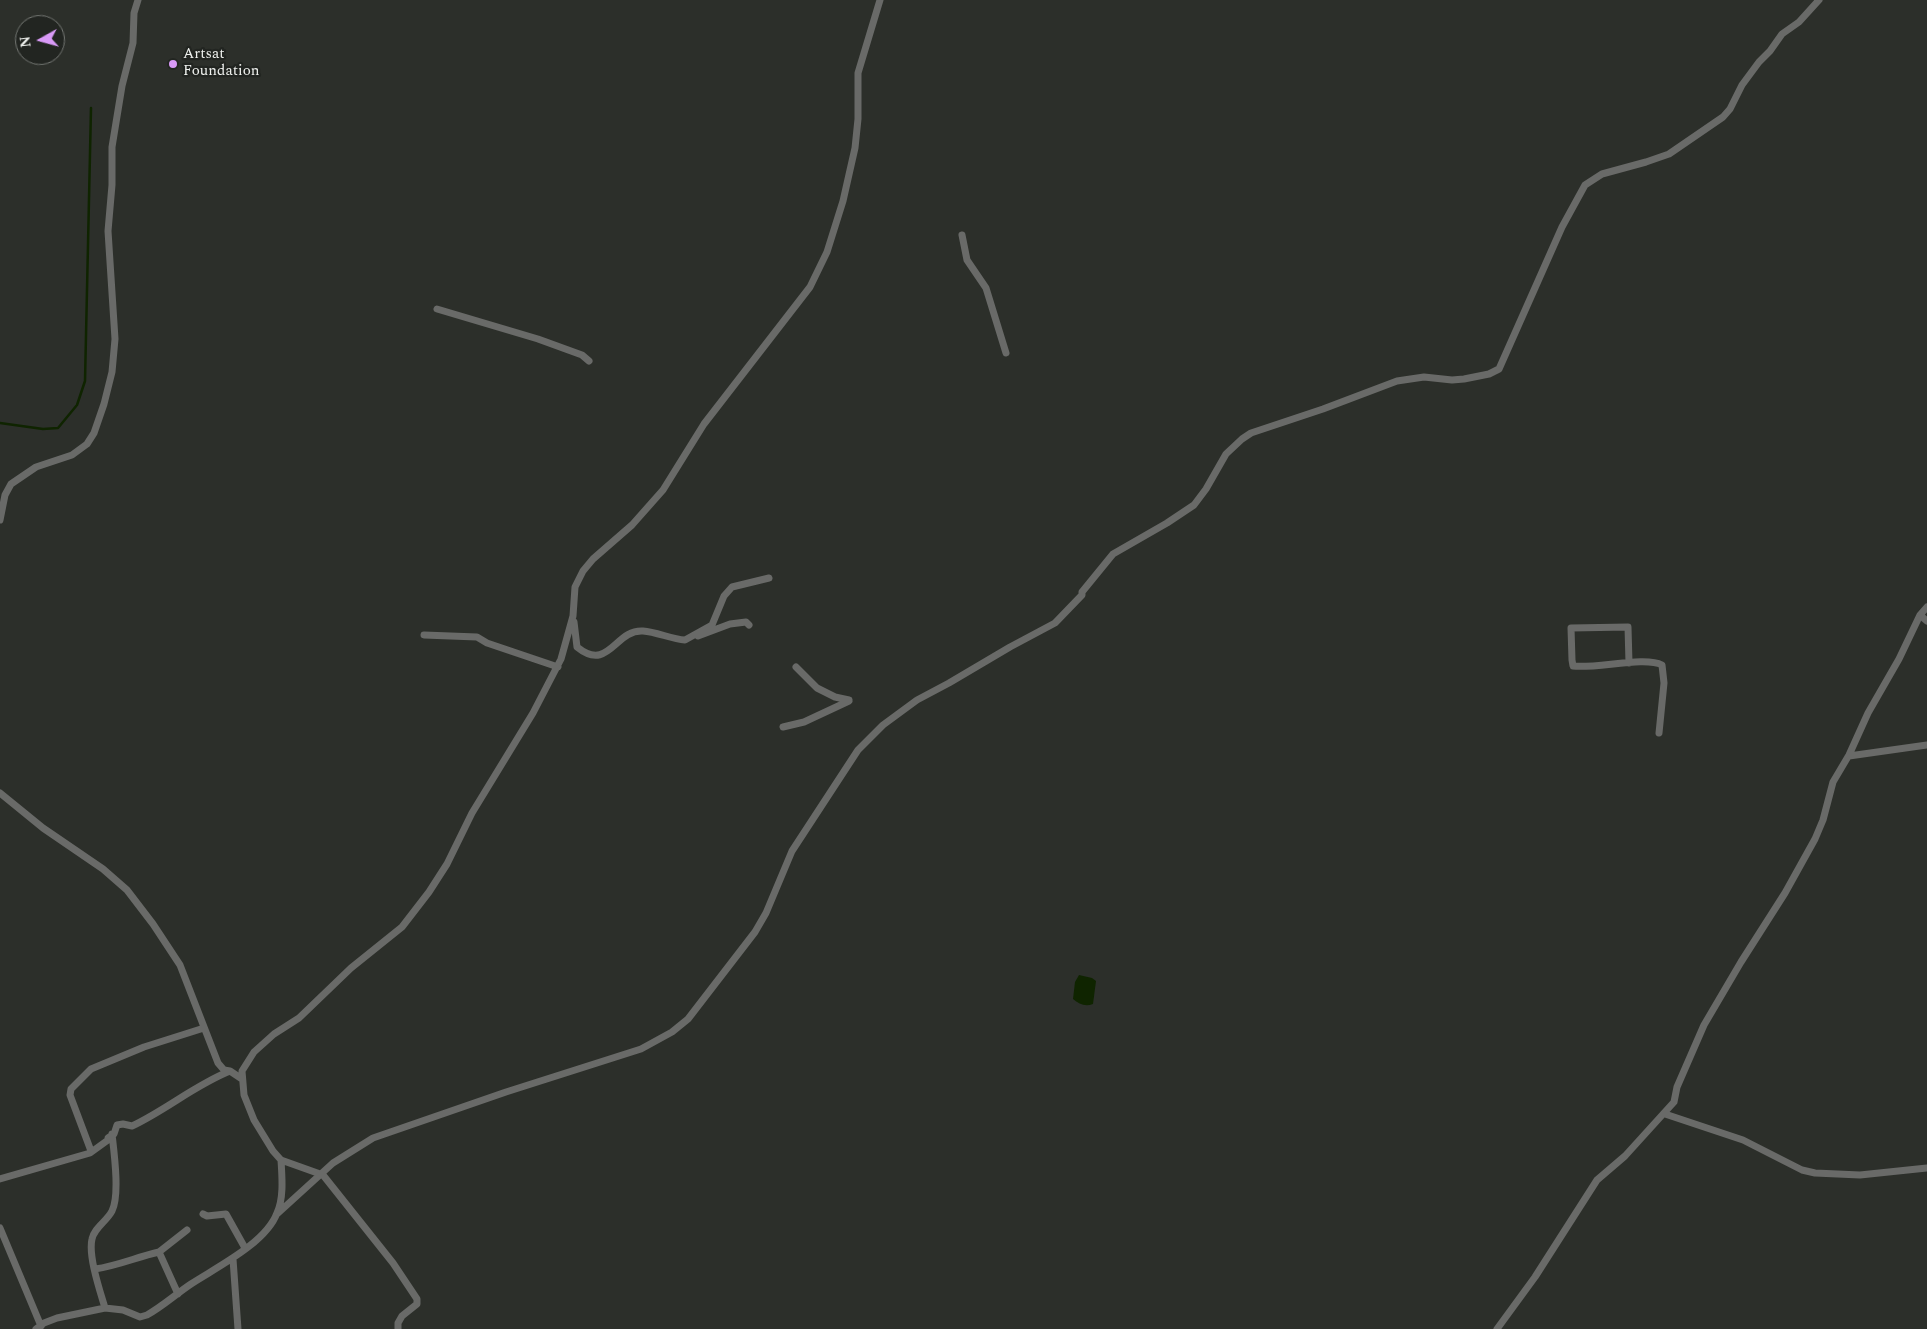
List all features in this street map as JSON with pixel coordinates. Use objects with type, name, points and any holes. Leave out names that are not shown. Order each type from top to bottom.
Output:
[{"type":"street","points":[[0,520],[5,495],[11,484],[36,467],[64,459],[83,447],[94,433],[104,404],[112,372],[115,339],[108,231],[112,185],[112,148],[122,86],[133,43],[134,13],[138,0]]},
{"type":"street","points":[[398,1329],[399,1321],[417,1304],[417,1299],[388,1256],[321,1173],[281,1160],[264,1138],[244,1096],[242,1071],[254,1052],[274,1034],[299,1018],[351,968],[402,926],[412,914],[447,864],[472,813],[517,742],[558,667],[566,648],[573,616],[575,587],[586,566],[632,525],[663,490],[704,424],[810,287],[826,252],[843,200],[855,148],[858,119],[858,73],[880,0]]},
{"type":"street","points":[[0,1228],[38,1328],[44,1322],[57,1318],[104,1308],[123,1310],[136,1316],[144,1316],[233,1259],[253,1243],[277,1214],[321,1173],[350,1151],[373,1138],[534,1082],[642,1049],[672,1032],[688,1019],[745,946],[766,912],[792,851],[858,750],[883,725],[917,700],[950,683],[1010,646],[1055,623],[1082,594],[1090,580],[1113,554],[1194,506],[1226,454],[1246,435],[1397,382],[1424,377],[1452,380],[1464,379],[1489,374],[1499,369],[1552,249],[1585,185],[1602,174],[1669,154],[1723,118],[1758,62],[1770,51],[1782,34],[1799,22],[1819,0]]},
{"type":"street","points":[[962,235],[967,260],[986,288],[1006,353]]},
{"type":"street","points":[[437,309],[538,339],[582,355],[590,361]]},
{"type":"street","points":[[573,616],[577,647],[586,654],[597,656],[609,650],[630,634],[641,631],[685,640],[712,625],[724,596],[732,587],[769,578]]},
{"type":"street","points":[[1498,1329],[1535,1277],[1597,1180],[1625,1156],[1674,1102],[1676,1087],[1704,1026],[1741,962],[1785,894],[1820,830],[1831,787],[1849,756],[1868,713],[1899,659],[1920,615],[1927,607]]},
{"type":"street","points":[[1920,615],[1927,621]]},
{"type":"street","points":[[693,636],[710,633],[730,624],[746,622],[749,625]]},
{"type":"street","points":[[1629,663],[1628,627],[1571,628],[1573,666],[1653,662],[1662,665],[1664,684],[1659,733]]},
{"type":"street","points":[[424,635],[477,636],[487,643],[558,667]]},
{"type":"street","points":[[783,728],[804,722],[849,701],[834,697],[817,688],[796,667]]},
{"type":"street","points":[[1849,756],[1927,745]]},
{"type":"street","points":[[0,793],[43,828],[103,869],[126,890],[153,924],[180,965],[218,1063],[224,1070],[230,1071],[242,1079]]},
{"type":"street","points":[[91,1151],[70,1096],[71,1089],[91,1070],[144,1047],[204,1028]]},
{"type":"street","points":[[0,1178],[91,1151],[114,1134],[117,1125],[132,1126],[170,1106],[178,1098],[195,1091],[212,1078],[230,1071]]},
{"type":"street","points":[[1665,1114],[1743,1140],[1802,1170],[1814,1174],[1860,1175],[1927,1168]]},
{"type":"street","points":[[104,1308],[95,1269],[92,1238],[110,1214],[115,1203],[116,1174],[112,1134]]},
{"type":"street","points":[[277,1214],[281,1197],[281,1160]]},
{"type":"street","points":[[203,1214],[207,1216],[226,1214],[245,1248]]},
{"type":"street","points":[[95,1269],[115,1266],[128,1260],[160,1252],[187,1230]]},
{"type":"street","points":[[160,1252],[178,1294]]},
{"type":"street","points":[[233,1259],[238,1329]]},
{"type":"shaded area","points":[[1079,975],[1096,981],[1093,1004],[1082,1004],[1073,999],[1075,982]]},
{"type":"waterway","points":[[0,423],[43,429],[58,428],[77,405],[85,381],[91,108]]},
{"type":"place","name":"Artsat Foundation","points":[[173,64]]}]
